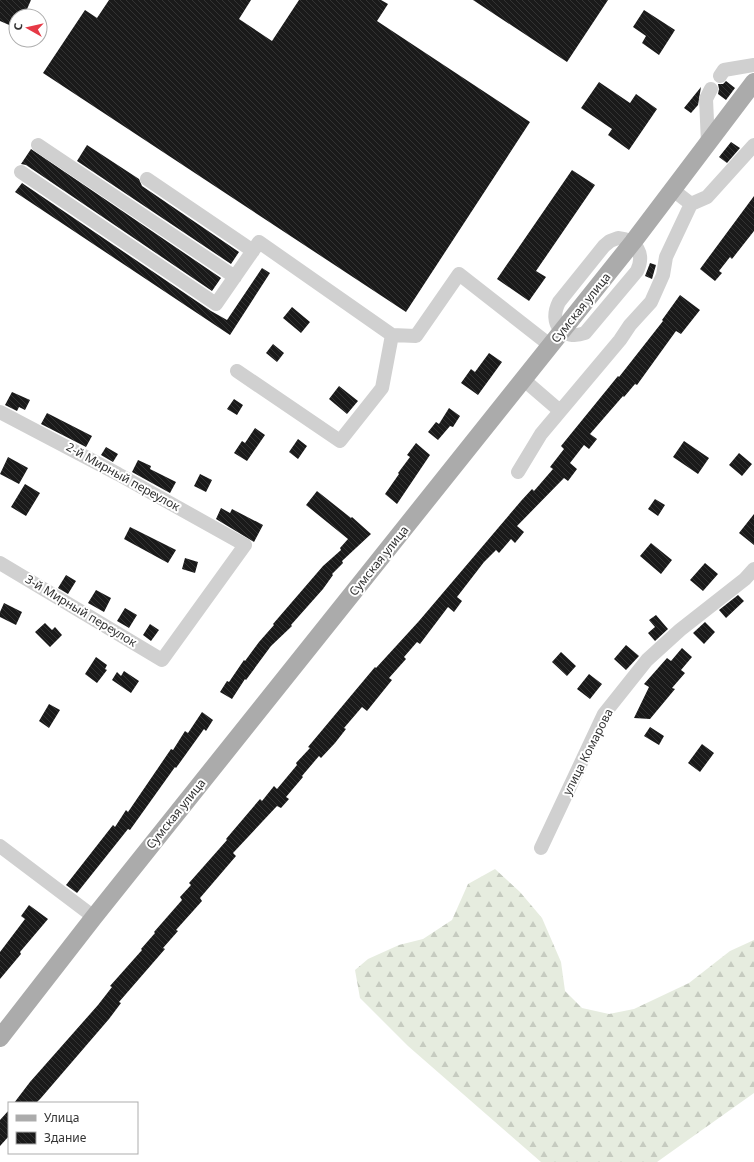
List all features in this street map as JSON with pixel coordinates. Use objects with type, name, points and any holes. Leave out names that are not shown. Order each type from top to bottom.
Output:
[{"type":"main road","name":"Сумская улица","points":[[0,1038],[94,917],[551,346],[673,190],[754,82]]},
{"type":"street","points":[[720,76],[724,70],[754,65]]},
{"type":"street","points":[[708,143],[706,99],[712,89]]},
{"type":"street","points":[[38,145],[235,277]]},
{"type":"street","points":[[518,472],[541,434],[620,340],[630,325],[651,302],[663,275],[666,257],[691,204],[707,197],[754,145]]},
{"type":"street","points":[[21,172],[216,304],[256,247]]},
{"type":"street","points":[[147,179],[392,335],[416,336],[459,274],[551,346]]},
{"type":"street","points":[[673,190],[691,204]]},
{"type":"street","points":[[237,371],[340,441],[382,388],[392,335]]},
{"type":"street","points":[[524,380],[560,411]]},
{"type":"street","name":"2-й Мирный переулок","points":[[0,412],[118,474],[245,545],[162,660]]},
{"type":"street","name":"3-й Мирный переулок","points":[[0,563],[162,660]]},
{"type":"street","name":"улица Комарова","points":[[541,848],[604,714],[647,660],[680,630],[745,579],[754,569]]},
{"type":"street","points":[[0,846],[94,917]]},
{"type":"green space","points":[[495,869],[520,892],[542,918],[561,962],[565,991],[582,1008],[609,1014],[634,1009],[689,983],[730,951],[754,940],[754,1093],[657,1162],[541,1162],[408,1046],[360,998],[355,970],[368,959],[399,945],[423,939],[452,920],[468,884]]},
{"type":"building","points":[[0,0],[31,0],[28,8],[8,8],[8,24],[0,21]]},
{"type":"building","points":[[109,0],[251,0],[239,19],[272,41],[299,0],[381,0],[388,4],[377,21],[530,122],[406,312],[43,73],[85,10],[97,18]]},
{"type":"building","points":[[473,0],[608,0],[567,62]]},
{"type":"building","points":[[644,10],[675,30],[659,55],[642,43],[646,36],[633,27]]},
{"type":"building","points":[[726,81],[735,88],[726,100],[718,94],[718,84],[723,84]]},
{"type":"building","points":[[599,82],[630,103],[636,94],[657,109],[629,150],[608,135],[612,129],[581,108]]},
{"type":"building","points":[[701,87],[698,105],[691,113],[684,108]]},
{"type":"building","points":[[731,142],[740,148],[727,163],[719,157]]},
{"type":"building","points":[[87,145],[139,179],[142,186],[239,252],[231,264],[77,161]]},
{"type":"building","points":[[31,149],[221,278],[212,291],[26,165],[21,164]]},
{"type":"building","points":[[572,170],[595,185],[536,271],[546,277],[529,301],[497,279]]},
{"type":"building","points":[[22,183],[211,311],[227,320],[262,268],[270,273],[230,335],[15,192]]},
{"type":"building","points":[[754,196],[754,231],[732,259],[730,257],[719,271],[722,273],[715,281],[700,269]]},
{"type":"building","points":[[650,263],[656,265],[652,279],[645,276]]},
{"type":"building","points":[[680,295],[700,310],[681,334],[676,331],[637,385],[635,384],[624,397],[623,396],[590,434],[597,439],[589,449],[584,445],[570,463],[577,469],[568,481],[564,478],[517,526],[524,532],[515,543],[511,539],[499,553],[496,550],[484,562],[457,597],[462,601],[454,612],[448,607],[420,644],[417,642],[404,657],[406,659],[389,678],[392,680],[367,711],[362,707],[344,728],[346,729],[335,743],[321,758],[319,756],[302,776],[303,777],[286,797],[289,799],[281,808],[277,806],[233,853],[236,856],[200,898],[202,901],[176,930],[178,931],[163,948],[165,949],[119,1002],[121,1003],[109,1019],[41,1098],[37,1102],[15,1102],[30,1082],[98,1005],[112,987],[110,986],[142,950],[141,949],[155,933],[154,932],[182,900],[180,897],[191,885],[189,883],[227,840],[226,839],[260,799],[262,801],[274,786],[277,789],[297,765],[296,763],[310,748],[308,747],[375,667],[376,668],[419,621],[521,501],[532,489],[534,491],[553,469],[550,467],[564,449],[561,446],[618,376],[619,377],[663,321],[662,320]]},
{"type":"building","points":[[292,307],[310,322],[301,333],[283,318]]},
{"type":"building","points":[[273,344],[284,353],[277,362],[266,353]]},
{"type":"building","points":[[489,353],[502,362],[478,395],[461,383],[471,369],[475,372]]},
{"type":"building","points":[[339,386],[358,401],[347,414],[329,399]]},
{"type":"building","points":[[12,392],[30,400],[25,410],[19,407],[17,411],[5,405]]},
{"type":"building","points":[[234,399],[243,405],[237,415],[227,409]]},
{"type":"building","points":[[449,408],[460,416],[453,427],[450,426],[438,440],[428,432],[436,422],[439,424]]},
{"type":"building","points":[[47,413],[92,436],[86,447],[41,424]]},
{"type":"building","points":[[255,428],[265,435],[247,461],[234,453],[242,441],[245,443]]},
{"type":"building","points":[[298,439],[307,446],[298,459],[289,452]]},
{"type":"building","points":[[684,441],[709,458],[698,474],[673,457]]},
{"type":"building","points":[[416,443],[430,455],[397,504],[385,494],[410,457],[407,455]]},
{"type":"building","points":[[106,447],[118,454],[113,462],[101,455]]},
{"type":"building","points":[[739,453],[752,464],[742,476],[729,465]]},
{"type":"building","points":[[8,457],[28,468],[19,484],[0,474]]},
{"type":"building","points":[[138,460],[151,466],[150,469],[176,482],[170,493],[132,472]]},
{"type":"building","points":[[200,474],[212,480],[206,492],[194,486]]},
{"type":"building","points":[[25,484],[40,493],[26,516],[11,507]]},
{"type":"building","points":[[317,491],[351,518],[352,517],[371,534],[342,561],[343,563],[332,574],[333,575],[323,589],[291,625],[292,626],[271,646],[246,680],[245,679],[232,699],[220,692],[227,681],[229,682],[244,660],[245,661],[274,625],[273,624],[323,566],[341,550],[340,548],[348,539],[306,505]]},
{"type":"building","points":[[655,499],[665,505],[658,516],[648,509]]},
{"type":"building","points":[[221,508],[230,513],[232,509],[263,525],[254,542],[216,519]]},
{"type":"building","points":[[754,514],[754,545],[739,533]]},
{"type":"building","points":[[130,527],[176,550],[168,563],[124,539]]},
{"type":"building","points":[[651,543],[672,560],[661,574],[640,556]]},
{"type":"building","points":[[185,558],[198,562],[195,573],[182,569]]},
{"type":"building","points":[[705,563],[718,574],[703,591],[690,580]]},
{"type":"building","points":[[66,575],[76,581],[68,594],[58,588]]},
{"type":"building","points":[[96,590],[111,598],[104,612],[88,603]]},
{"type":"building","points":[[738,595],[744,601],[726,618],[719,610]]},
{"type":"building","points":[[4,603],[22,612],[16,625],[0,617],[0,612]]},
{"type":"building","points":[[125,608],[137,615],[129,628],[117,621]]},
{"type":"building","points":[[656,615],[668,629],[655,641],[648,633],[655,627],[649,620]]},
{"type":"building","points":[[705,622],[715,632],[704,644],[693,633]]},
{"type":"building","points":[[45,623],[52,630],[55,627],[62,635],[50,647],[35,632]]},
{"type":"building","points":[[150,624],[159,630],[151,641],[143,635]]},
{"type":"building","points":[[626,645],[639,656],[626,670],[614,659]]},
{"type":"building","points":[[682,648],[692,657],[681,670],[685,673],[672,688],[675,689],[650,719],[634,718],[649,687],[644,684],[667,658],[671,661]]},
{"type":"building","points":[[561,652],[576,666],[567,676],[552,662]]},
{"type":"building","points":[[96,657],[107,665],[105,669],[107,670],[97,683],[85,674]]},
{"type":"building","points":[[124,671],[139,681],[131,693],[112,680],[117,672],[121,676]]},
{"type":"building","points":[[589,674],[602,684],[590,699],[577,689]]},
{"type":"building","points":[[49,704],[60,710],[49,728],[39,721]]},
{"type":"building","points":[[202,712],[213,720],[206,731],[204,729],[176,768],[175,767],[130,830],[128,829],[77,893],[66,885],[113,825],[115,827],[126,810],[128,812],[171,749],[173,750],[185,731],[188,733]]},
{"type":"building","points":[[650,727],[664,736],[659,745],[644,736]]},
{"type":"building","points":[[702,744],[714,753],[700,772],[688,763]]},
{"type":"building","points":[[29,905],[48,919],[20,952],[21,954],[0,979],[0,952],[25,919],[21,916]]},
{"type":"building","points":[[8,1111],[8,1137],[0,1146],[0,1120]]}]
